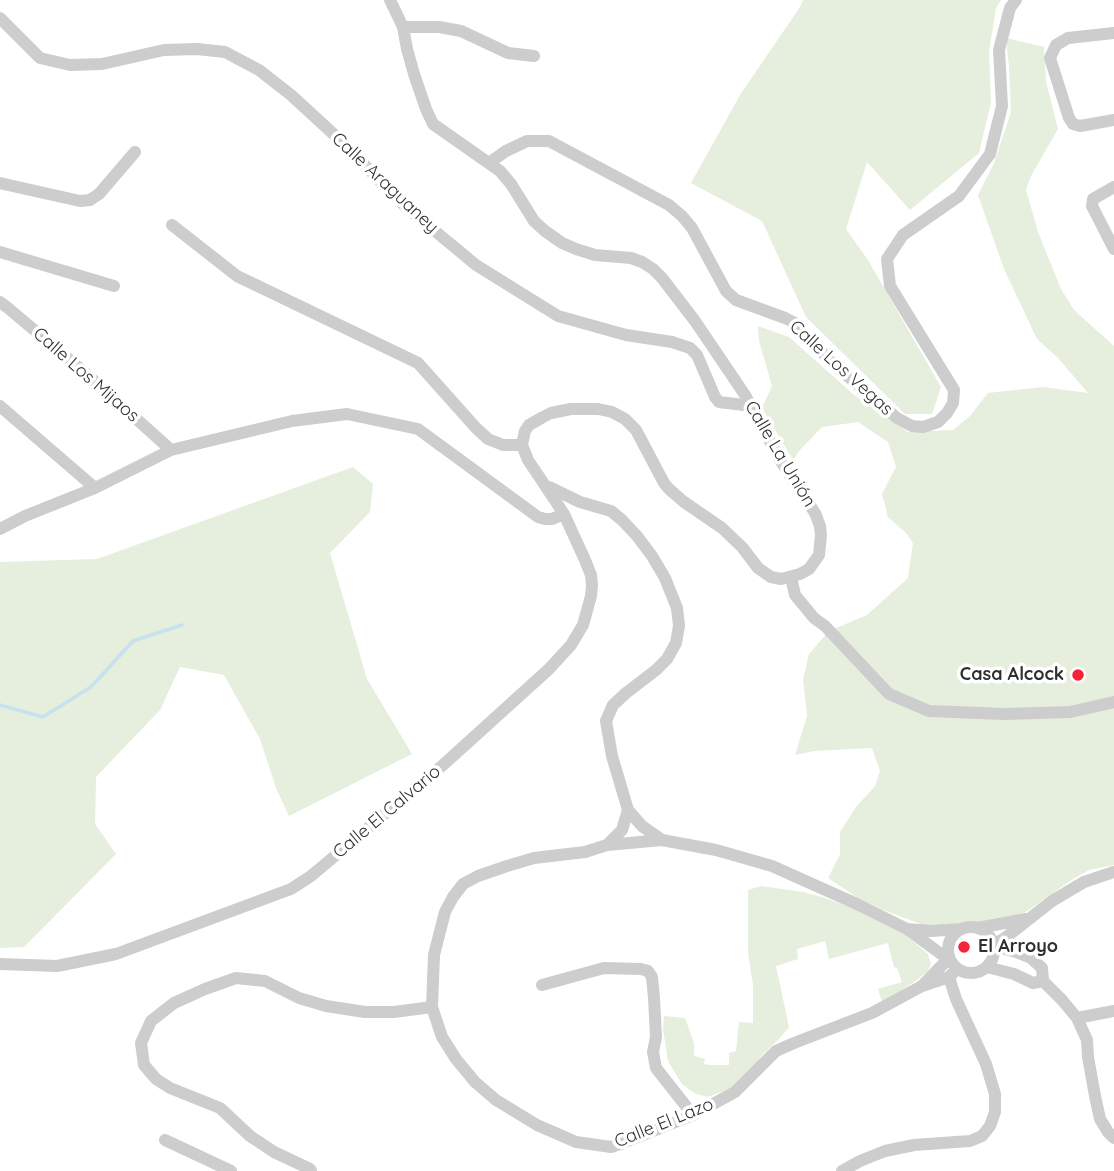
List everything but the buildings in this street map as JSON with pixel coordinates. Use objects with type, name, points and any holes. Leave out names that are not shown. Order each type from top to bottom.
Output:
[{"type":"street","name":"Calle La Unión","points":[[390,0],[403,27],[414,74],[433,124],[500,171],[534,220],[545,231],[576,250],[642,262],[662,278],[695,321],[752,407],[780,460],[809,502],[820,526],[820,555],[809,569],[791,577]]},
{"type":"street","name":"Calle Los Vegas","points":[[489,163],[527,141],[549,141],[669,205],[692,228],[726,291],[736,300],[795,323],[832,362],[897,418],[912,426],[923,427],[938,422],[947,413],[953,403],[954,390],[890,285],[887,259],[903,235],[959,196],[990,154],[1002,106],[999,50],[1010,8],[1016,0]]},
{"type":"street","name":"Calle Araguaney","points":[[0,18],[40,58],[70,65],[102,64],[164,50],[225,52],[259,71],[291,95],[406,207],[476,265],[558,316],[626,335],[672,342],[690,348],[697,355],[719,402],[752,407]]},
{"type":"street","points":[[403,27],[439,27],[461,31],[508,53],[534,56]]},
{"type":"street","points":[[1114,33],[1068,38],[1056,45],[1050,58],[1073,124],[1080,126],[1114,120]]},
{"type":"street","points":[[0,183],[90,201],[135,152]]},
{"type":"street","points":[[1114,187],[1093,200],[1091,206],[1114,249]]},
{"type":"street","points":[[172,225],[237,276],[418,363],[488,439],[503,445],[522,445]]},
{"type":"street","points":[[0,252],[114,286]]},
{"type":"street","name":"Calle Los Mijaos","points":[[0,302],[83,371],[171,450]]},
{"type":"street","points":[[0,406],[95,488]]},
{"type":"street","points":[[978,928],[990,937],[994,945],[992,961],[981,972],[965,973],[906,929],[848,900],[772,866],[716,850],[662,840],[642,826],[628,810],[612,756],[606,721],[613,705],[667,659],[676,643],[677,608],[665,578],[652,556],[611,511],[580,502],[543,482],[528,460],[522,445],[525,431],[529,425],[551,413],[584,408],[612,412],[625,419],[636,430],[664,483],[676,495],[722,528],[765,574],[781,579],[791,577],[795,595],[814,618],[825,626],[889,694],[929,711],[1005,714],[1070,712],[1114,702]]},
{"type":"street","points":[[0,529],[95,488],[171,450],[292,421],[347,414],[418,429],[424,440],[538,517],[552,519],[564,514],[572,503],[580,502]]},
{"type":"street","name":"Calle El Calvario","points":[[0,964],[57,966],[116,954],[277,895],[311,876],[443,765],[549,669],[578,636],[583,625],[589,607],[591,575],[564,514],[543,482]]},
{"type":"street","points":[[607,845],[622,830],[628,810]]},
{"type":"street","name":"Calle El Lazo","points":[[662,840],[607,845],[585,852],[525,860],[463,884],[445,912],[434,955],[432,1007],[442,1037],[475,1082],[496,1100],[559,1135],[576,1142],[611,1147],[693,1115],[735,1092],[776,1051],[872,1013],[922,986],[951,965]]},
{"type":"street","points":[[994,945],[1052,901],[1084,882],[1114,872]]},
{"type":"street","points":[[842,1171],[885,1151],[914,1145],[970,1141],[982,1136],[990,1126],[995,1112],[995,1094],[986,1063],[956,999],[949,943],[957,932],[963,929],[1029,919]]},
{"type":"street","points":[[906,929],[963,929]]},
{"type":"street","points":[[994,945],[1031,958],[1042,968],[1044,981],[1077,1018],[1087,1040],[1094,1096],[1100,1119],[1114,1138]]},
{"type":"street","name":"Calle El Lazo","points":[[922,986],[951,965]]},
{"type":"street","points":[[987,967],[1014,974],[1033,983],[1044,981]]},
{"type":"street","points":[[542,985],[604,968],[648,971],[652,976],[654,998],[656,1037],[653,1052],[656,1068],[693,1115]]},
{"type":"street","points":[[311,1171],[250,1136],[220,1108],[170,1088],[156,1079],[144,1065],[141,1043],[151,1021],[174,1003],[236,978],[265,981],[299,998],[326,1006],[375,1012],[432,1007]]},
{"type":"street","points":[[1077,1018],[1114,1011]]},
{"type":"street","points":[[165,1140],[230,1171]]},
{"type":"green space","points":[[803,0],[1001,0],[996,8],[989,52],[991,102],[979,153],[910,210],[867,162],[846,229],[868,260],[941,387],[932,414],[905,414],[806,317],[762,221],[691,183],[740,95]]},
{"type":"green space","points":[[1006,38],[1044,47],[1046,82],[1058,129],[1026,190],[1038,232],[1061,289],[1074,310],[1114,346],[1114,865],[1089,870],[1024,913],[991,923],[923,925],[858,898],[828,878],[840,854],[840,832],[856,807],[875,786],[880,771],[872,748],[814,751],[795,755],[807,716],[803,679],[809,654],[829,631],[867,615],[908,578],[913,543],[888,517],[882,494],[896,467],[888,442],[858,422],[822,427],[793,460],[762,408],[772,386],[759,341],[758,326],[789,337],[853,394],[908,432],[953,430],[970,416],[988,393],[1043,387],[1088,393],[1058,358],[1037,339],[1004,269],[978,195],[994,163],[1011,112]]},
{"type":"green space","points":[[353,467],[373,484],[370,512],[330,553],[367,679],[412,754],[289,816],[276,788],[260,739],[224,675],[180,667],[160,710],[96,777],[95,824],[116,854],[24,947],[0,948],[0,562],[97,559]]},
{"type":"green space","points":[[761,886],[803,892],[860,911],[902,932],[928,954],[931,964],[928,971],[917,980],[882,1003],[878,989],[902,982],[897,968],[894,967],[888,943],[829,959],[825,941],[797,949],[798,959],[776,966],[789,1027],[762,1055],[743,1082],[707,1097],[694,1093],[682,1084],[668,1061],[663,1029],[664,1016],[685,1018],[694,1043],[694,1056],[705,1059],[704,1064],[729,1065],[729,1053],[736,1051],[739,1022],[753,1023],[753,985],[748,953],[748,890]]},
{"type":"waterway","points":[[0,705],[43,717],[91,687],[133,641],[182,625]]},
{"type":"place","name":"Casa Alcock","points":[[1078,675]]},
{"type":"place","name":"El Arroyo","points":[[964,947]]}]
